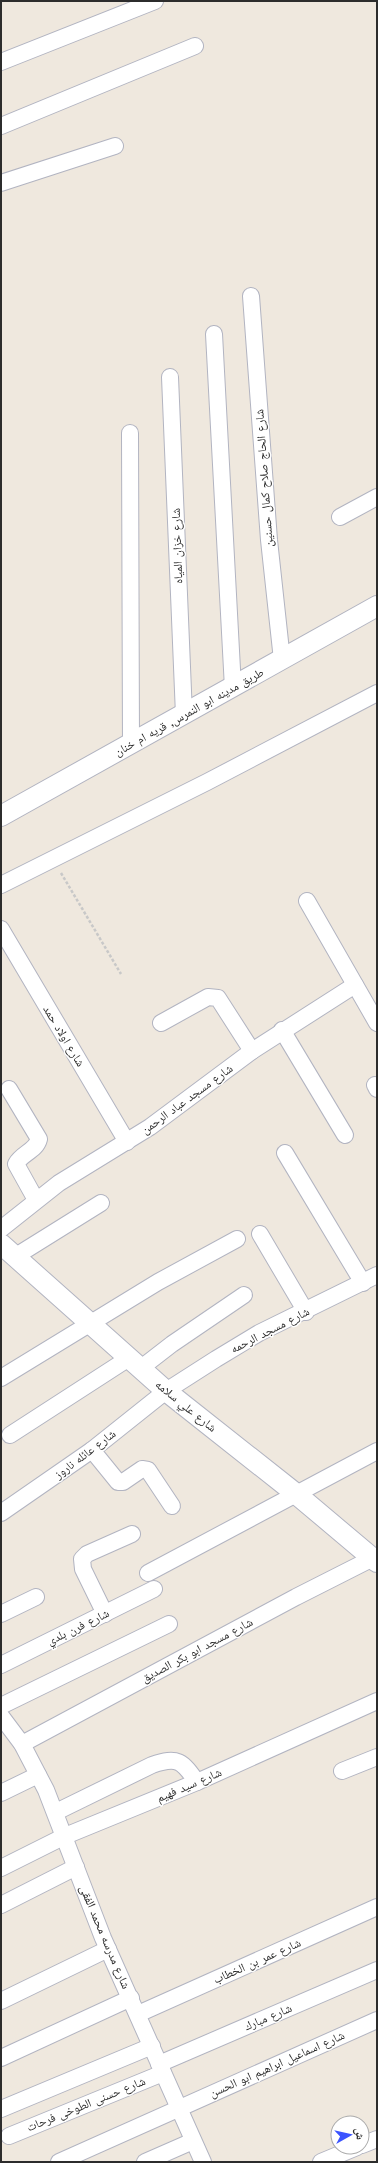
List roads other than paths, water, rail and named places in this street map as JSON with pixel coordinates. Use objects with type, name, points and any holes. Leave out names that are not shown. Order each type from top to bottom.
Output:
[{"type":"street","points":[[1,62],[154,1]]},
{"type":"street","points":[[1,126],[196,46]]},
{"type":"street","points":[[1,183],[115,146]]},
{"type":"street","name":"شارع الحاج صلاح كمال حسنين","points":[[251,296],[268,540],[282,660]]},
{"type":"street","points":[[214,334],[233,688]]},
{"type":"street","name":"شارع خزان المياه","points":[[170,377],[184,715]]},
{"type":"street","points":[[130,433],[131,744]]},
{"type":"street","points":[[340,517],[377,497]]},
{"type":"street","name":"طريق مدينه ابو النمرس, قريه ام خنان","points":[[1,816],[233,688],[377,606]]},
{"type":"street","points":[[1,885],[207,782],[377,693]]},
{"type":"street","points":[[307,901],[377,1024]]},
{"type":"street","name":"شارع اولاد حمد","points":[[1,929],[126,1142]]},
{"type":"street","name":"شارع مسجد عباد الرحمن","points":[[1,1229],[59,1183],[173,1112],[252,1051],[282,1030],[354,985]]},
{"type":"street","points":[[162,1023],[208,997],[213,996],[218,998],[252,1051]]},
{"type":"street","points":[[282,1030],[345,1135]]},
{"type":"street","points":[[9,1089],[39,1139],[38,1145],[18,1160],[16,1164],[36,1200]]},
{"type":"street","points":[[285,1153],[363,1283]]},
{"type":"street","points":[[6,1250],[101,1203]]},
{"type":"street","points":[[260,1234],[306,1312]]},
{"type":"street","points":[[1,1378],[158,1282],[237,1239]]},
{"type":"street","name":"شارع علي سلامه","points":[[6,1250],[91,1323],[166,1391],[295,1493],[375,1560]]},
{"type":"street","name":"شارع مسجد الرحمه","points":[[166,1391],[259,1333],[306,1312],[377,1275]]},
{"type":"street","points":[[10,1435],[135,1363],[172,1344],[244,1295]]},
{"type":"street","name":"شارع عائله ناروز","points":[[1,1513],[92,1450],[166,1391]]},
{"type":"street","points":[[92,1450],[118,1482],[123,1482],[142,1470],[148,1470],[172,1506]]},
{"type":"street","points":[[148,1573],[295,1493],[377,1451]]},
{"type":"street","points":[[105,1614],[83,1569],[82,1559],[88,1554],[132,1534]]},
{"type":"street","name":"شارع مسجد ابو بكر الصديق","points":[[22,1744],[296,1597],[375,1560]]},
{"type":"street","name":"شارع فرن بلدي","points":[[1,1665],[154,1589]]},
{"type":"street","points":[[1,1614],[36,1597]]},
{"type":"street","points":[[1,1706],[169,1624]]},
{"type":"street","name":"شارع سيد فهيم","points":[[1,1868],[65,1836],[197,1782],[377,1701]]},
{"type":"street","name":"شارع مدرسه محمد الفقى","points":[[1,1716],[22,1744],[56,1812],[108,1949],[203,2162]]},
{"type":"street","points":[[342,1771],[377,1757]]},
{"type":"street","points":[[56,1812],[152,1765],[166,1760],[178,1761],[185,1766],[197,1782]]},
{"type":"street","points":[[1,1793],[38,1775]]},
{"type":"street","points":[[1,1905],[76,1867]]},
{"type":"street","name":"شارع عمر بن الخطاب","points":[[138,2014],[377,1907]]},
{"type":"street","points":[[1,2001],[108,1949]]},
{"type":"street","name":"شارع مبارك","points":[[161,2068],[377,1970]]},
{"type":"street","points":[[1,2058],[131,1998]]},
{"type":"street","name":"شارع اسماعيل ابراهيم ابو الحسن","points":[[59,2162],[377,2020]]},
{"type":"street","points":[[1,2109],[152,2046]]},
{"type":"street","name":"شارع حسنى الطوخى فرحات","points":[[9,2136],[161,2068]]},
{"type":"street","points":[[146,2162],[193,2141]]},
{"type":"street","points":[[321,2162],[338,2155]]}]
